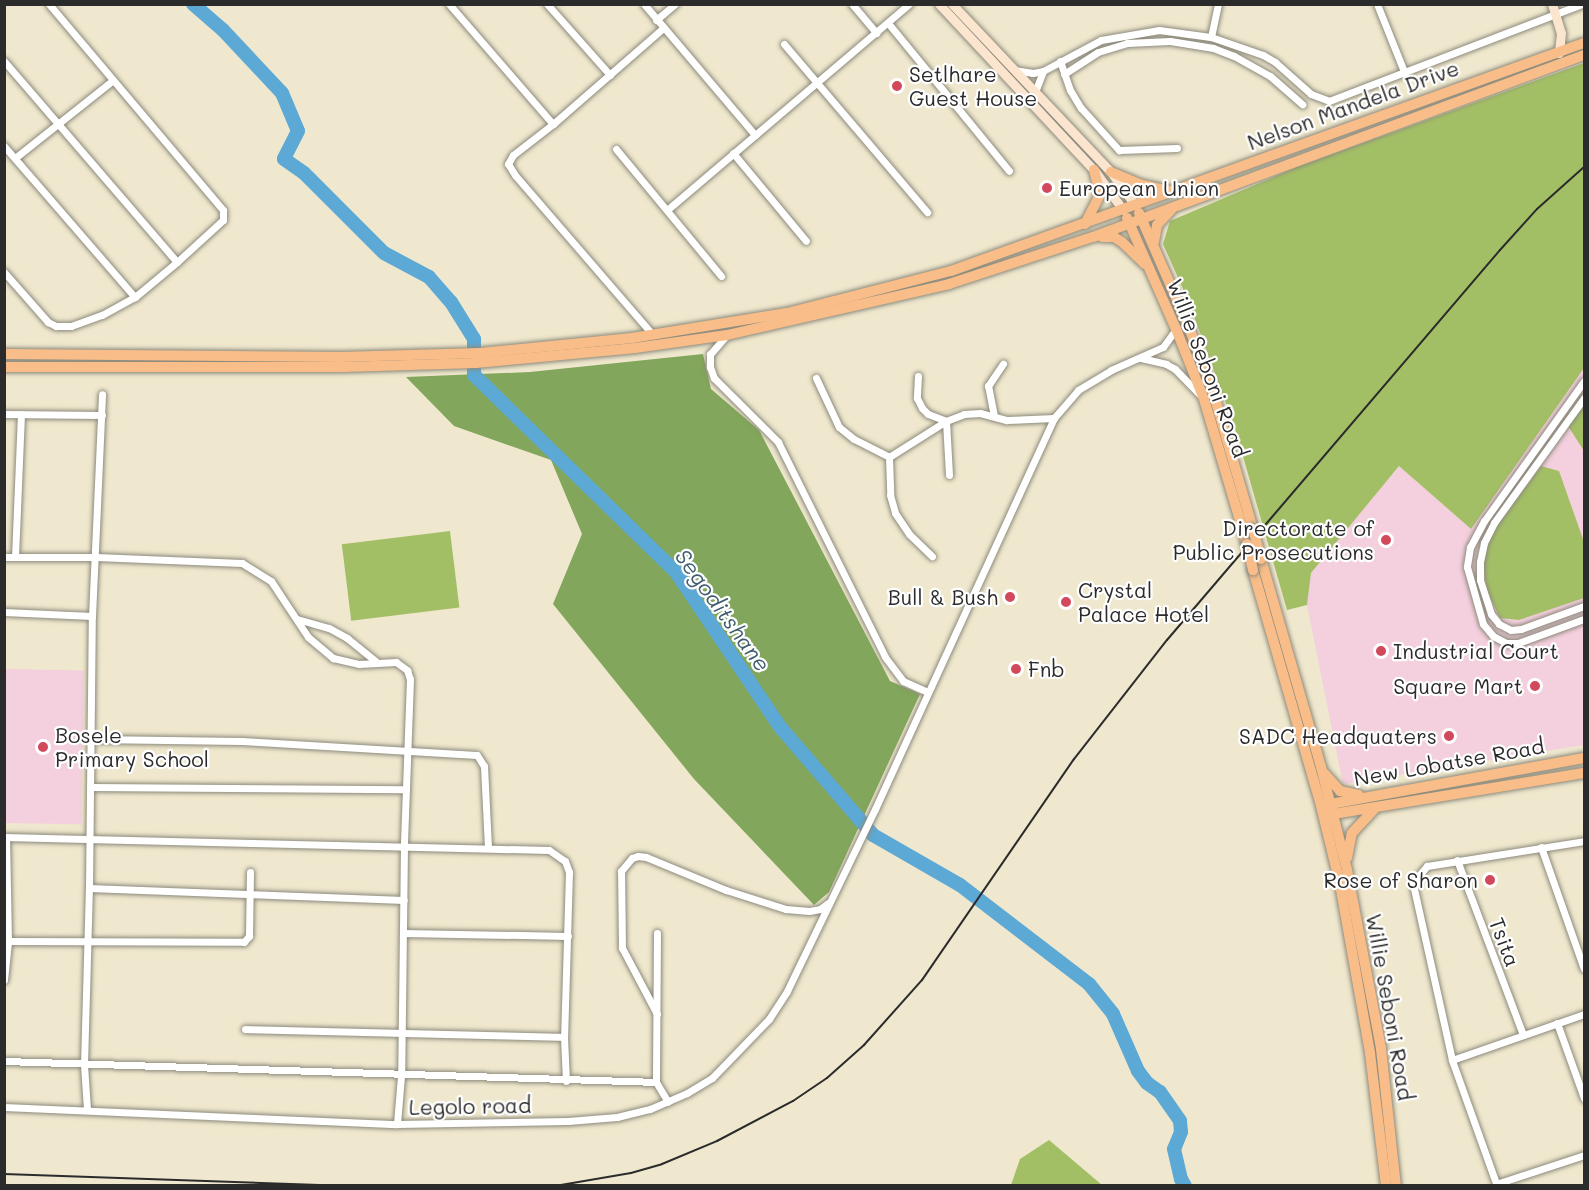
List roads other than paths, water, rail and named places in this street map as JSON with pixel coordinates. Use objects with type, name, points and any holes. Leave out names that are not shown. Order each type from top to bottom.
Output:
[{"type":"main road","points":[[939,4],[1094,170],[1123,210]]},
{"type":"main road","points":[[952,4],[1111,172],[1135,205]]},
{"type":"main road","points":[[1552,4],[1562,33],[1559,53]]},
{"type":"main road","points":[[1562,33],[1580,45]]},
{"type":"main road","name":"Nelson Mandela Drive","points":[[478,358],[653,335],[787,313],[951,271],[1580,45]]},
{"type":"main road","name":"Nelson Mandela Drive","points":[[478,358],[635,348],[728,335],[949,284],[1131,224],[1584,55]]},
{"type":"main road","points":[[1085,224],[1100,194],[1094,170]]},
{"type":"main road","points":[[1111,172],[1139,184],[1171,191]]},
{"type":"main road","name":"Willie Seboni Road","points":[[1135,205],[1214,395],[1321,767],[1372,1064],[1386,1185]]},
{"type":"main road","points":[[1160,263],[1154,234],[1162,218],[1173,208]]},
{"type":"main road","name":"Willie Seboni Road","points":[[1123,210],[1131,224],[1204,399],[1253,570],[1347,870],[1381,1049],[1396,1185]]},
{"type":"main road","points":[[1093,237],[1114,237],[1129,247],[1150,269]]},
{"type":"main road","points":[[4,354],[415,360]]},
{"type":"main road","points":[[4,367],[478,358]]},
{"type":"main road","name":"New Lobatse Road","points":[[1327,810],[1368,796],[1584,758]]},
{"type":"main road","points":[[1321,767],[1340,791],[1368,796]]},
{"type":"main road","name":"New Lobatse Road","points":[[1327,810],[1375,808],[1584,772]]},
{"type":"main road","points":[[1347,870],[1348,843],[1352,833],[1375,808]]},
{"type":"street","points":[[4,272],[43,318],[56,326],[83,323],[135,297],[177,262],[225,216],[223,210],[49,4]]},
{"type":"street","points":[[547,4],[610,75]]},
{"type":"street","points":[[644,4],[755,135]]},
{"type":"street","points":[[657,20],[675,4]]},
{"type":"street","points":[[852,4],[876,33]]},
{"type":"street","points":[[667,210],[909,4]]},
{"type":"street","points":[[1211,37],[1218,4]]},
{"type":"street","points":[[1377,4],[1405,74]]},
{"type":"street","points":[[1014,70],[1034,74],[1101,40],[1159,30],[1211,37],[1263,55],[1275,62],[1311,94],[1325,101],[1341,99],[1582,4]]},
{"type":"street","points":[[452,5],[553,124]]},
{"type":"street","points":[[888,23],[1010,171]]},
{"type":"street","points":[[653,335],[508,164],[513,155],[553,124],[663,28]]},
{"type":"street","points":[[1064,74],[1098,52],[1127,43],[1170,42],[1214,48],[1234,56],[1270,76],[1302,104]]},
{"type":"street","points":[[784,44],[927,212]]},
{"type":"street","points":[[4,61],[177,262]]},
{"type":"street","points":[[1060,61],[1081,108],[1119,150],[1177,148]]},
{"type":"street","points":[[1035,92],[1043,71]]},
{"type":"street","points":[[15,158],[112,80]]},
{"type":"street","points":[[4,146],[135,297]]},
{"type":"street","points":[[616,149],[721,276]]},
{"type":"street","points":[[733,153],[806,241]]},
{"type":"street","name":"Legolo road","points":[[4,1107],[397,1124],[568,1121],[617,1118],[668,1102],[712,1078],[769,1019],[787,992],[875,809],[1054,418],[1078,390],[1094,379],[1163,347],[1176,329]]},
{"type":"street","points":[[728,335],[710,354],[710,367],[714,378],[778,442],[885,657],[903,681],[928,692]]},
{"type":"street","points":[[1141,358],[1166,364],[1175,369],[1204,399]]},
{"type":"street","points":[[994,416],[988,386],[1003,364]]},
{"type":"street","points":[[918,376],[917,398],[922,408],[928,414],[946,421]]},
{"type":"street","points":[[816,378],[839,427],[854,439],[889,457]]},
{"type":"street","points":[[1584,381],[1484,521],[1470,547],[1467,567],[1483,624],[1493,636],[1506,643],[1518,643],[1584,619]]},
{"type":"street","points":[[87,1109],[84,1065],[92,739],[92,616],[102,393]]},
{"type":"street","points":[[1584,398],[1494,523],[1484,543],[1480,562],[1480,580],[1491,614],[1499,624],[1511,630],[1521,629],[1584,606]]},
{"type":"street","points":[[889,457],[946,421],[972,412],[1007,420],[1054,418]]},
{"type":"street","points":[[4,414],[102,415]]},
{"type":"street","points":[[15,557],[21,414]]},
{"type":"street","points":[[946,421],[949,475]]},
{"type":"street","points":[[889,457],[890,495],[895,513],[909,534],[932,556]]},
{"type":"street","points":[[4,557],[96,557],[242,563],[271,581],[308,637],[333,658],[345,663],[402,664],[410,679],[404,846],[401,1076],[397,1124]]},
{"type":"street","points":[[4,612],[92,616]]},
{"type":"street","points":[[297,619],[329,628],[347,638],[377,662]]},
{"type":"street","points":[[92,739],[242,741],[407,753],[477,754],[484,766],[488,847]]},
{"type":"street","points":[[90,787],[406,789]]},
{"type":"street","points":[[4,980],[5,837],[549,850],[565,861],[570,872],[564,1037],[566,1081]]},
{"type":"street","points":[[1584,841],[1427,866],[1420,872],[1414,888],[1452,1060],[1497,1185],[1584,1155]]},
{"type":"street","points":[[1541,847],[1584,969]]},
{"type":"street","points":[[657,1014],[622,948],[621,872],[632,858],[646,857],[726,890],[786,909],[809,911],[820,909],[830,902]]},
{"type":"street","name":"Tsita","points":[[1457,860],[1523,1035]]},
{"type":"street","points":[[6,941],[244,942],[249,936],[250,872]]},
{"type":"street","points":[[89,888],[404,900]]},
{"type":"street","points":[[403,933],[568,936]]},
{"type":"street","points":[[657,933],[656,1082],[668,1102]]},
{"type":"street","points":[[1452,1060],[1584,1014]]},
{"type":"street","points":[[1557,1023],[1584,1098]]},
{"type":"street","points":[[245,1029],[402,1035],[564,1037]]},
{"type":"street","points":[[4,1061],[401,1076],[656,1082]]},
{"type":"waterway","name":"Segoditshane","points":[[193,4],[223,30],[282,93],[298,131],[284,159],[304,173],[384,253],[429,277],[451,302],[474,339],[474,375],[676,572],[781,728],[873,835],[960,885],[1089,984],[1113,1014],[1138,1071],[1147,1083],[1160,1092],[1180,1121],[1181,1132],[1174,1149],[1181,1179],[1185,1186]]},
{"type":"railway","points":[[555,1186],[631,1173],[662,1164],[717,1141],[793,1101],[827,1078],[864,1045],[922,980],[1074,759],[1167,640],[1500,250],[1537,209],[1584,167]]},
{"type":"railway","points":[[4,1174],[356,1186]]},
{"type":"place","name":"Setlhare Guest House","points":[[897,86]]},
{"type":"place","name":"European Union","points":[[1047,188]]},
{"type":"place","name":"Directorate of Public Prosecutions","points":[[1386,540]]},
{"type":"place","name":"Bull & Bush","points":[[1010,597]]},
{"type":"place","name":"Crystal Palace Hotel","points":[[1066,602]]},
{"type":"place","name":"Industrial Court","points":[[1381,651]]},
{"type":"place","name":"Fnb","points":[[1016,669]]},
{"type":"place","name":"Square Mart","points":[[1535,686]]},
{"type":"place","name":"SADC Headquaters","points":[[1449,736]]},
{"type":"place","name":"Bosele Primary School","points":[[43,747]]},
{"type":"place","name":"Rose of Sharon","points":[[1490,880]]}]
